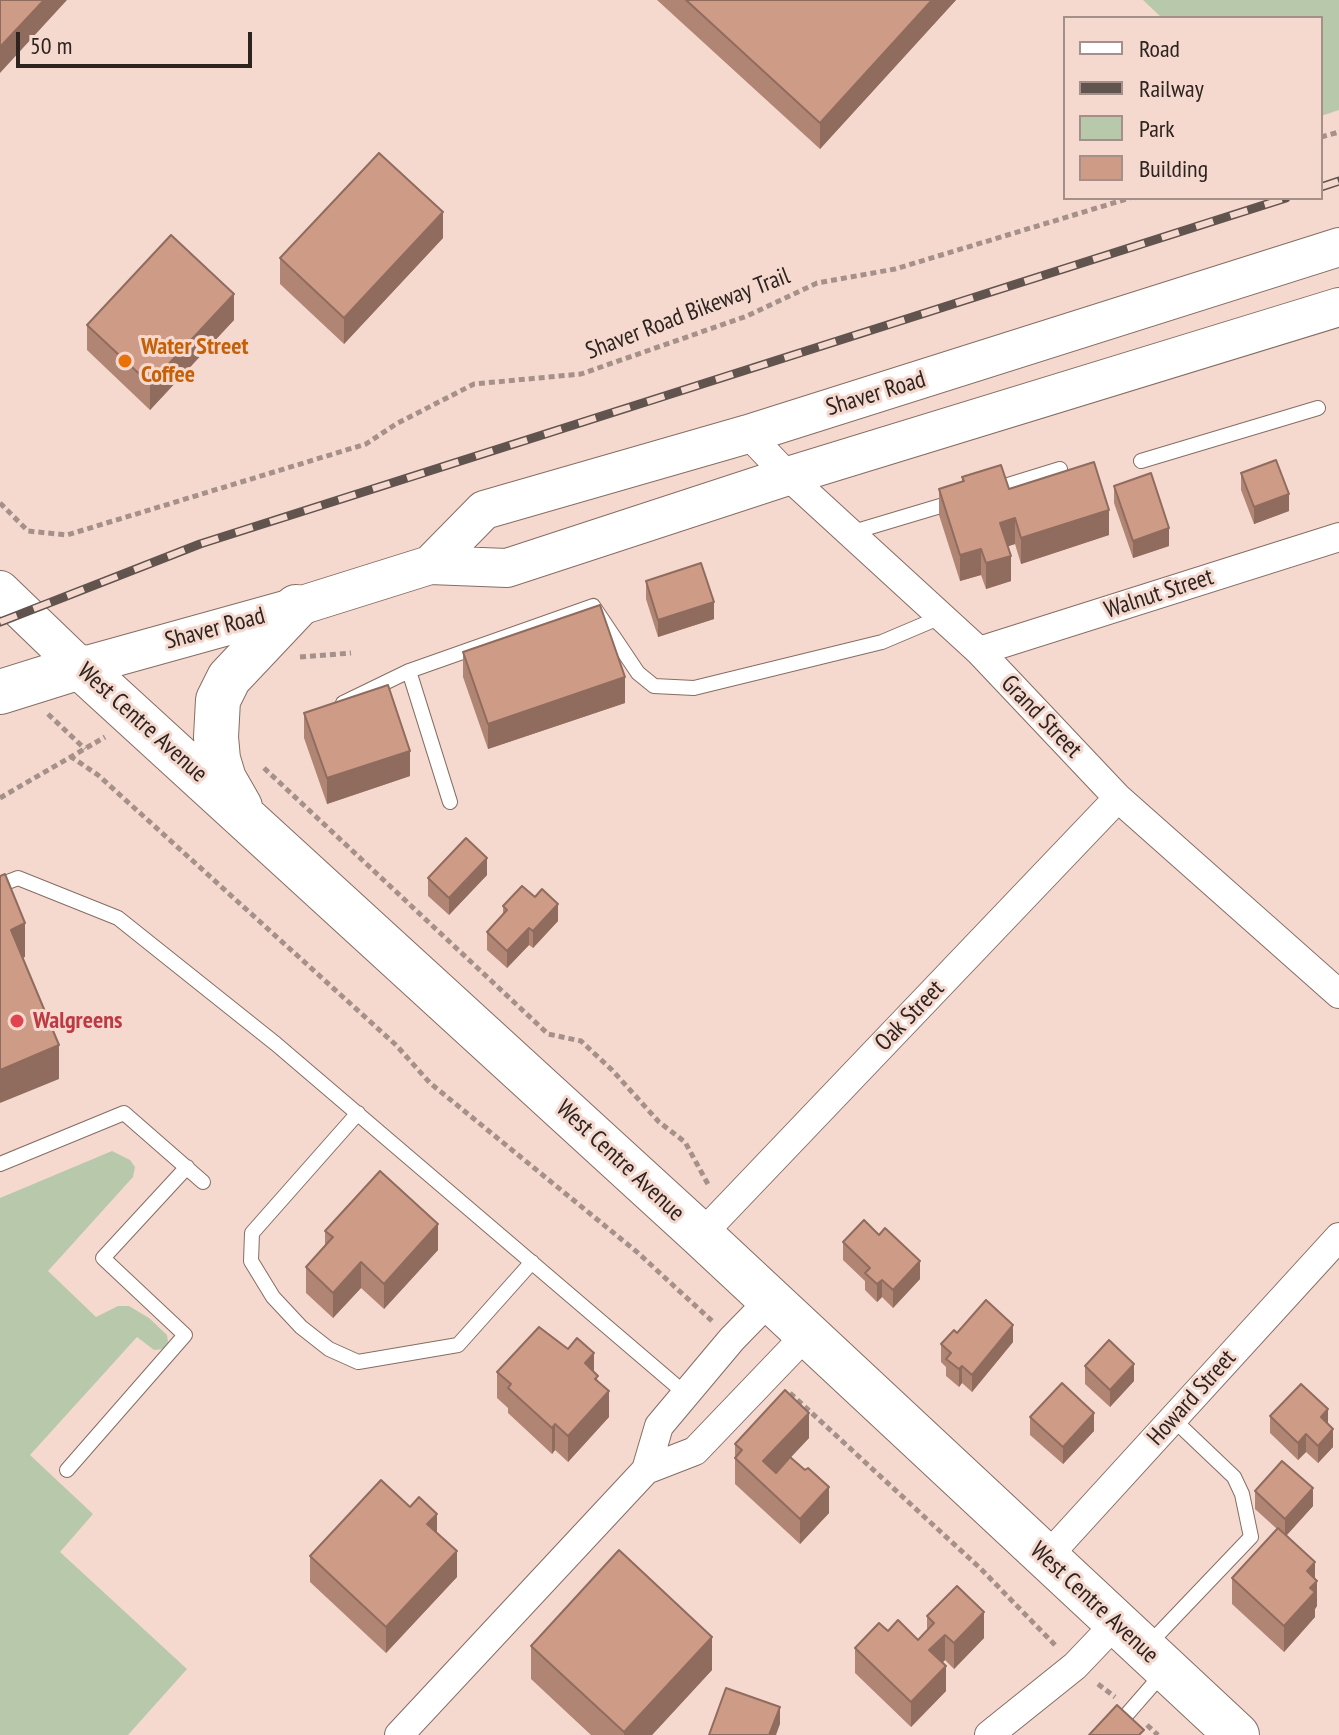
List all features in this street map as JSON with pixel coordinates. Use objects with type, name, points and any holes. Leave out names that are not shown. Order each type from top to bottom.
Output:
[{"type":"main road","name":"Shaver Road","points":[[430,565],[484,510],[748,434],[1339,247]]},
{"type":"main road","name":"Shaver Road","points":[[0,692],[430,565],[507,568],[788,476],[1339,307]]},
{"type":"main road","name":"West Centre Avenue","points":[[0,590],[135,719],[245,816],[715,1220],[770,1300],[1237,1735]]},
{"type":"main road","points":[[245,816],[224,779],[218,759],[218,700],[229,678],[296,607]]},
{"type":"street","name":"Grand Street","points":[[748,434],[788,476],[979,651],[1118,798],[1339,994]]},
{"type":"street","name":"Walnut Street","points":[[979,651],[1339,537]]},
{"type":"street","name":"Oak Street","points":[[715,1220],[1118,798]]},
{"type":"street","name":"Howard Street","points":[[1046,1558],[1339,1237]]},
{"type":"street","points":[[646,1470],[659,1426],[732,1339],[770,1300]]},
{"type":"street","points":[[399,1735],[646,1470],[695,1451],[807,1334]]},
{"type":"street","points":[[989,1735],[1075,1666],[1142,1647]]},
{"type":"lane","points":[[1141,461],[1318,408]]},
{"type":"lane","points":[[850,533],[1060,469]]},
{"type":"lane","points":[[326,713],[409,671],[593,606],[638,673],[654,686],[694,688],[882,642],[941,617]]},
{"type":"lane","points":[[409,671],[450,802]]},
{"type":"lane","points":[[0,885],[18,878],[118,918],[358,1113],[687,1395]]},
{"type":"lane","points":[[0,1164],[124,1113],[203,1182]]},
{"type":"lane","points":[[358,1113],[252,1233],[251,1261],[273,1297],[301,1327],[329,1349],[358,1362],[458,1345],[532,1262]]},
{"type":"lane","points":[[67,1470],[185,1335],[103,1258],[187,1167]]},
{"type":"lane","points":[[1109,1735],[1132,1710],[1142,1647],[1251,1537],[1242,1494],[1234,1477],[1173,1419]]},
{"type":"path","name":"Shaver Road Bikeway Trail","points":[[0,503],[28,531],[67,535],[366,444],[396,424],[474,384],[581,374],[747,316],[817,283],[895,269],[1123,200]]},
{"type":"path","points":[[294,658],[351,653]]},
{"type":"path","points":[[0,798],[135,719]]},
{"type":"path","points":[[70,756],[98,775],[396,1045],[430,1083],[637,1252],[732,1339]]},
{"type":"path","points":[[260,765],[548,1034],[581,1041],[659,1122],[685,1142],[710,1188],[715,1220]]},
{"type":"path","points":[[770,1375],[981,1569],[1075,1666],[1132,1710],[1158,1735]]},
{"type":"green space","points":[[1143,0],[1339,0],[1339,110],[1323,115],[1323,16],[1160,16]]},
{"type":"green space","points":[[112,1151],[130,1160],[135,1167],[133,1177],[48,1271],[96,1317],[118,1306],[129,1306],[149,1318],[167,1335],[168,1342],[163,1349],[154,1350],[137,1337],[30,1455],[93,1514],[60,1552],[187,1669],[128,1735],[0,1735],[0,1198]]},
{"type":"building","points":[[0,0],[44,0],[0,47]]},
{"type":"building","points":[[686,0],[932,0],[820,123]]},
{"type":"building","points":[[379,153],[443,212],[344,318],[280,258]]},
{"type":"building","points":[[171,235],[234,294],[150,384],[87,325]]},
{"type":"building","points":[[1276,460],[1289,494],[1254,507],[1241,473]]},
{"type":"building","points":[[1094,462],[1109,510],[1021,538],[1015,518],[1000,523],[1011,556],[986,563],[981,549],[960,555],[939,489],[964,481],[962,477],[1001,465],[1009,489]]},
{"type":"building","points":[[1151,473],[1169,528],[1133,541],[1114,486]]},
{"type":"building","points":[[701,563],[714,602],[658,620],[646,581]]},
{"type":"building","points":[[600,605],[625,677],[488,724],[463,652]]},
{"type":"building","points":[[388,685],[410,751],[327,778],[304,713]]},
{"type":"building","points":[[466,838],[487,858],[449,898],[428,878]]},
{"type":"building","name":"Walgreens","points":[[5,874],[25,923],[11,930],[59,1045],[0,1070],[0,876]]},
{"type":"building","points":[[522,886],[535,897],[542,889],[558,904],[533,931],[529,928],[507,951],[487,932],[507,910],[503,906]]},
{"type":"building","points":[[380,1171],[438,1224],[384,1284],[361,1262],[333,1293],[306,1267],[333,1237],[325,1231]]},
{"type":"building","points":[[864,1220],[879,1235],[885,1228],[920,1261],[893,1290],[882,1280],[877,1284],[865,1273],[870,1268],[843,1242]]},
{"type":"building","points":[[986,1300],[1013,1325],[972,1375],[962,1366],[959,1369],[946,1359],[951,1353],[941,1344],[954,1330],[957,1333]]},
{"type":"building","points":[[539,1327],[568,1349],[577,1338],[594,1353],[585,1363],[598,1376],[595,1379],[609,1391],[568,1436],[555,1424],[552,1428],[508,1388],[511,1384],[497,1372]]},
{"type":"building","points":[[1109,1340],[1134,1364],[1110,1390],[1085,1366]]},
{"type":"building","points":[[1062,1383],[1094,1413],[1063,1447],[1030,1417]]},
{"type":"building","points":[[1301,1384],[1328,1409],[1321,1417],[1333,1429],[1318,1446],[1306,1434],[1298,1443],[1270,1416]]},
{"type":"building","points":[[785,1390],[809,1413],[763,1461],[776,1473],[790,1457],[829,1487],[800,1519],[735,1458],[742,1450],[735,1444]]},
{"type":"building","points":[[1282,1461],[1313,1488],[1285,1519],[1255,1491]]},
{"type":"building","points":[[381,1480],[410,1507],[419,1497],[437,1514],[427,1524],[457,1551],[386,1627],[310,1556]]},
{"type":"building","points":[[1278,1528],[1315,1562],[1307,1571],[1317,1581],[1310,1588],[1315,1592],[1284,1626],[1232,1578]]},
{"type":"building","points":[[619,1550],[712,1637],[624,1732],[531,1646]]},
{"type":"building","points":[[957,1586],[984,1612],[954,1643],[945,1635],[929,1650],[946,1666],[911,1702],[855,1648],[879,1623],[888,1631],[898,1620],[918,1640],[934,1623],[927,1616]]},
{"type":"building","points":[[726,1688],[780,1707],[769,1735],[709,1735]]},
{"type":"building","points":[[1117,1705],[1144,1730],[1139,1735],[1089,1735]]},
{"type":"railway","points":[[1323,186],[1339,181]]},
{"type":"railway","points":[[0,622],[200,544],[1280,200]]},
{"type":"place","name":"Water Street Coffee","points":[[125,361]]},
{"type":"place","name":"Walgreens","points":[[17,1021]]}]
